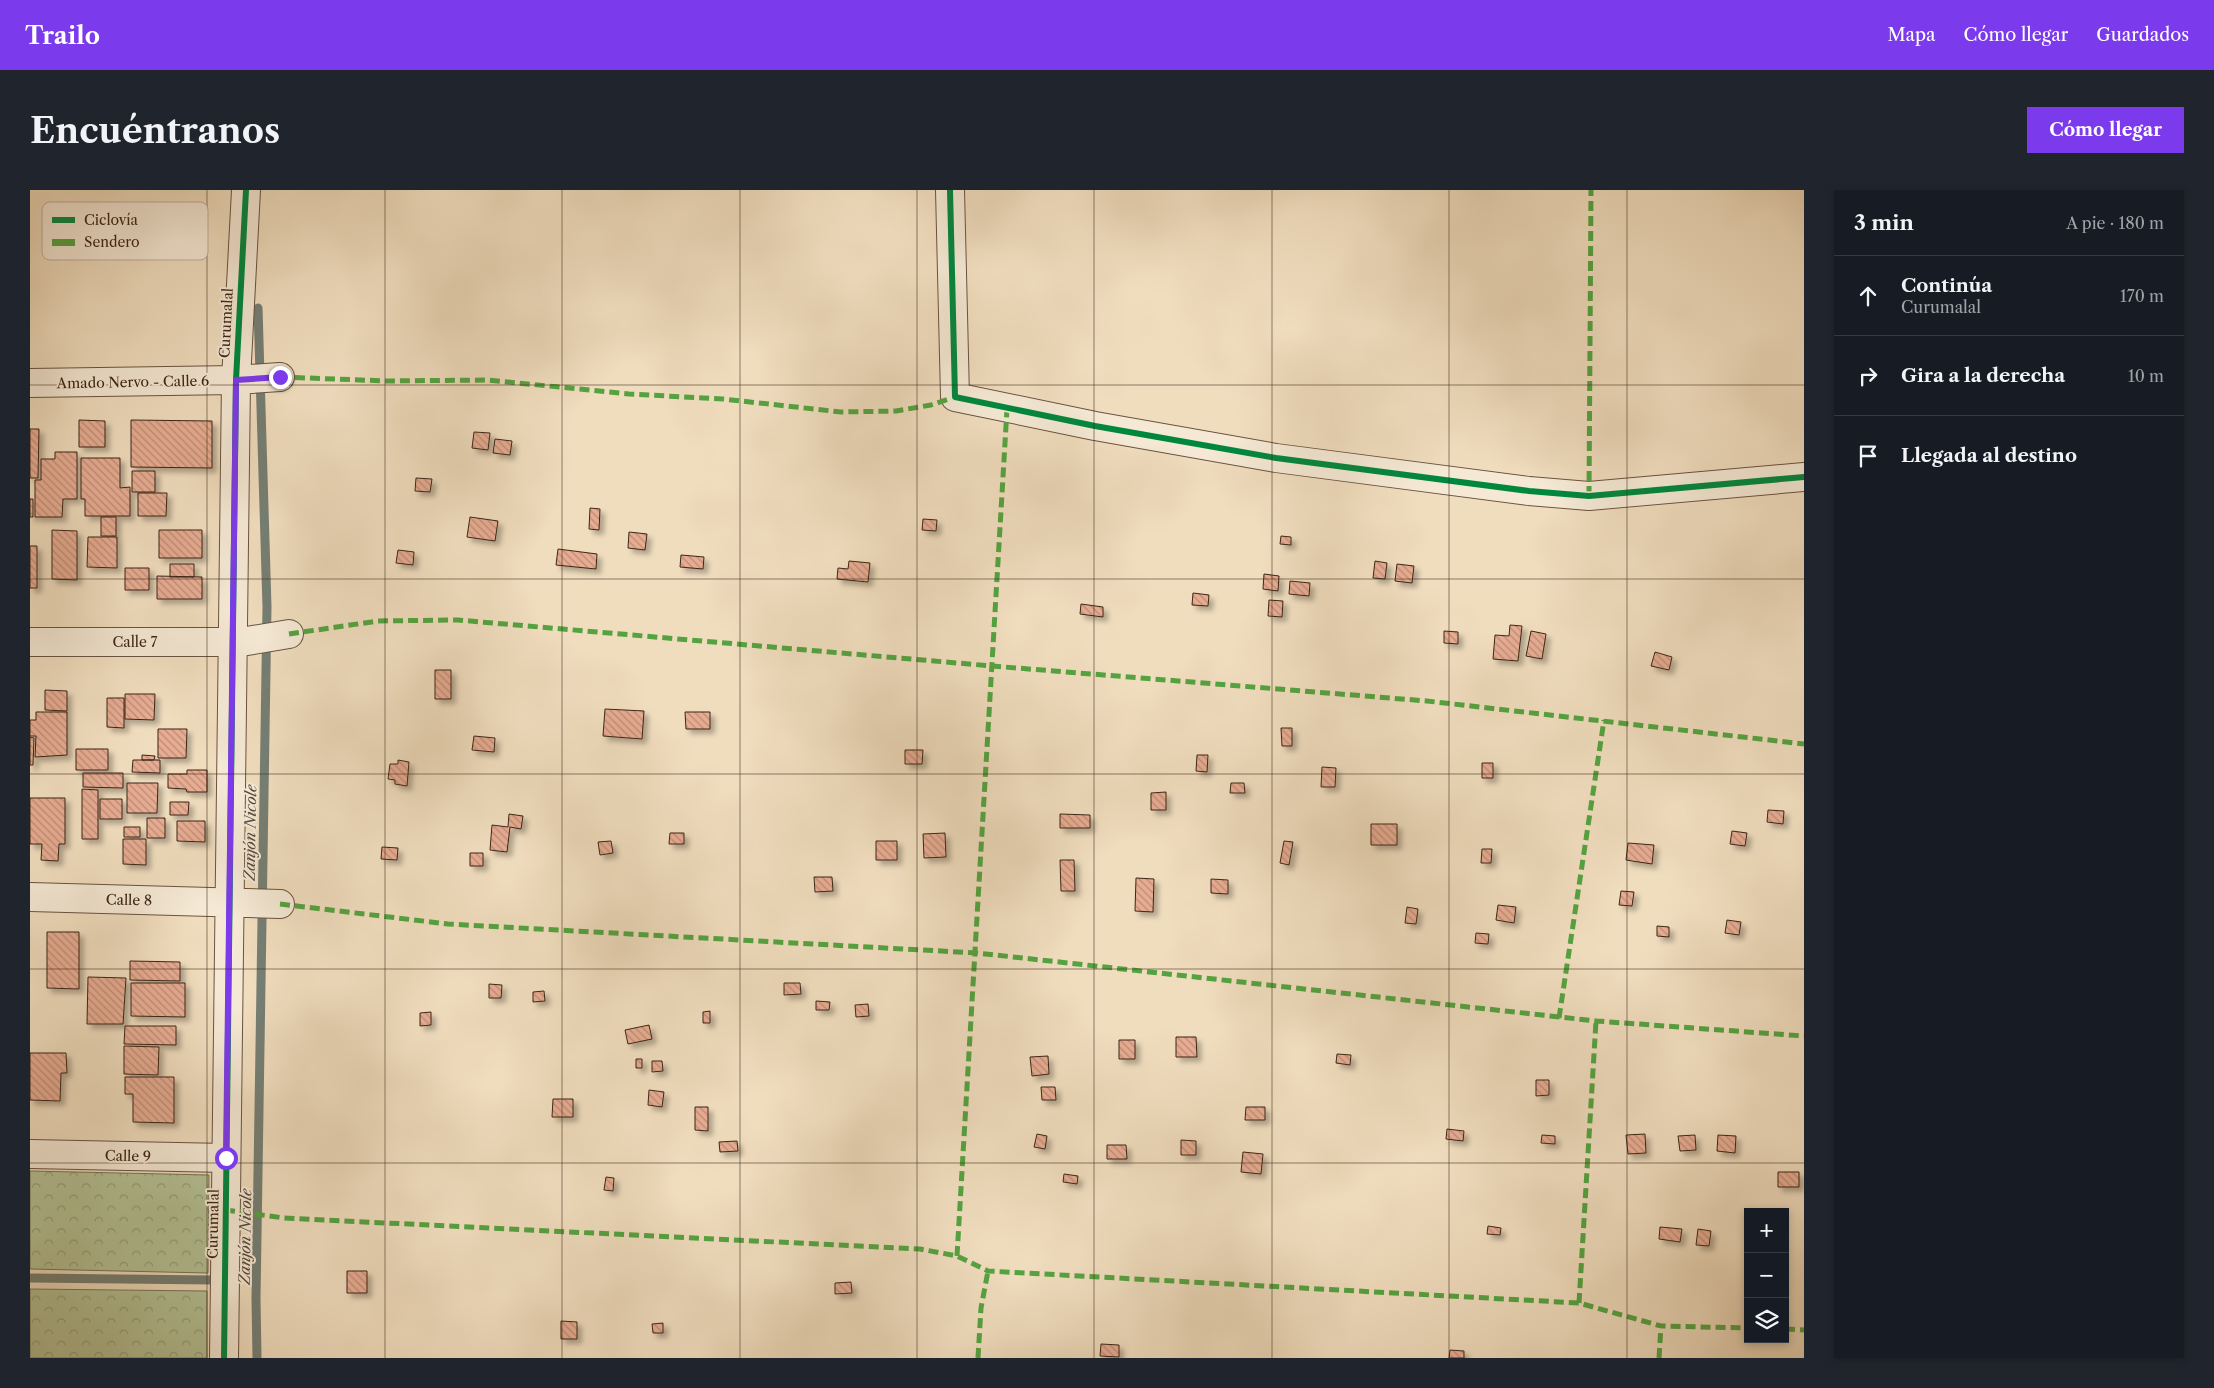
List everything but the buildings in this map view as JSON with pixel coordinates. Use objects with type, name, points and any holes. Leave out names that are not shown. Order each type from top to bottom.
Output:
[{"type":"street","name":"Curumalal","points":[[224,1358],[228,902],[237,642],[236,380],[246,190]]},
{"type":"street","points":[[950,190],[955,397],[1095,426],[1276,458],[1529,491],[1589,496],[1804,477]]},
{"type":"street","name":"Amado Nervo - Calle 6","points":[[30,383],[236,380],[280,377]]},
{"type":"street","name":"Calle 7","points":[[30,642],[237,642],[289,634]]},
{"type":"street","name":"Calle 8","points":[[30,897],[280,904]]},
{"type":"street","name":"Calle 9","points":[[30,1154],[226,1158]]},
{"type":"green space","points":[[30,1171],[209,1175],[208,1273],[30,1269]]},
{"type":"green space","points":[[30,1289],[207,1291],[207,1358],[30,1358]]},
{"type":"waterway","name":"Zanjón Nicole","points":[[257,1358],[256,1298],[267,607],[258,308]]},
{"type":"waterway","name":"Zanjón Nicole","points":[[30,1278],[213,1280]]},
{"type":"marked path","points":[[1589,496],[1591,190]]},
{"type":"marked path","points":[[280,377],[387,381],[488,380],[629,394],[723,399],[841,412],[896,411],[931,405],[955,397]]},
{"type":"marked path","points":[[957,1256],[1007,409]]},
{"type":"marked path","points":[[289,634],[378,621],[458,620],[1427,701],[1804,744]]},
{"type":"marked path","points":[[1559,1018],[1604,720]]},
{"type":"marked path","points":[[280,904],[448,924],[977,953],[1596,1021],[1804,1036]]},
{"type":"marked path","points":[[1579,1303],[1596,1021]]},
{"type":"marked path","points":[[225,1210],[284,1218],[920,1249],[957,1256],[988,1271],[1579,1303],[1661,1326],[1744,1328]]},
{"type":"marked path","points":[[978,1358],[981,1308],[988,1271]]},
{"type":"marked path","points":[[1659,1358],[1661,1326]]},
{"type":"marked path","points":[[1789,1329],[1804,1330]]},
{"type":"cycle path","points":[[224,1358],[236,380],[246,190]]},
{"type":"cycle path","points":[[950,190],[955,397],[1095,426],[1276,458],[1529,491],[1589,496],[1804,477]]},
{"type":"route","points":[[226,1158],[236,380],[280,377]]}]
